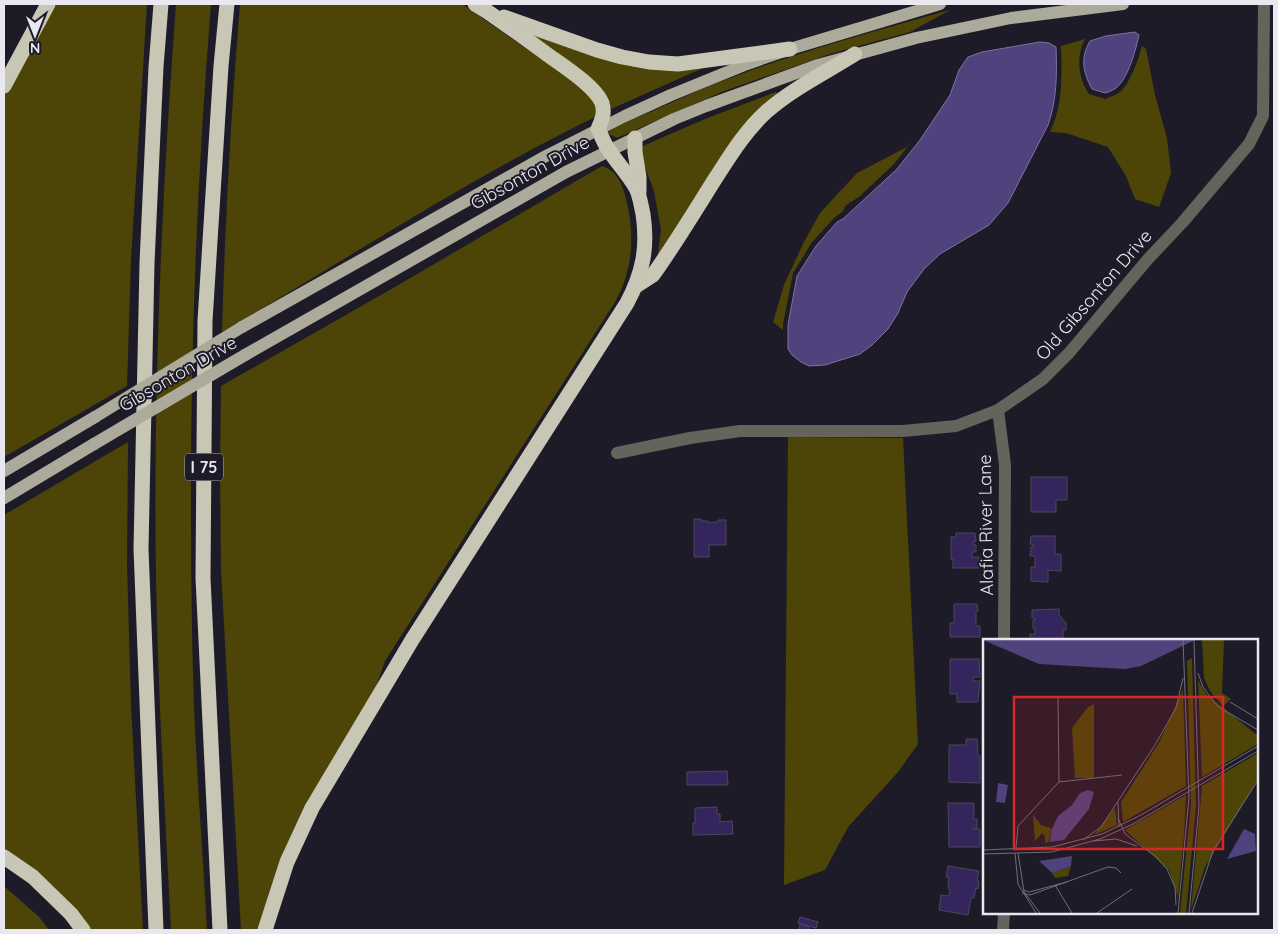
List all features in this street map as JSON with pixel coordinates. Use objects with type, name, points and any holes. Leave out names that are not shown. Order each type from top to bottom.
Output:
[{"type":"highway","points":[[4,86],[48,4]]},
{"type":"highway","points":[[156,930],[141,549],[147,263],[156,67],[161,4]]},
{"type":"highway","name":"I 75","points":[[220,930],[203,578],[204,400],[205,321],[221,66],[227,4]]},
{"type":"highway","points":[[265,930],[287,862],[312,808],[412,640],[628,303],[636,286],[644,254],[643,214],[638,194],[626,173],[609,150],[598,129],[603,119],[604,111],[598,96],[584,81],[475,4]]},
{"type":"highway","points":[[488,12],[597,50],[649,62],[678,64],[790,49]]},
{"type":"highway","points":[[636,286],[654,276],[729,158],[755,123],[785,97],[855,54]]},
{"type":"highway","points":[[635,138],[639,177],[638,194]]},
{"type":"highway","points":[[4,857],[33,877],[71,914],[83,930]]},
{"type":"main road","name":"Gibsonton Drive","points":[[4,471],[242,327],[546,156],[598,129],[671,95],[747,64],[790,49],[940,4]]},
{"type":"main road","name":"Gibsonton Drive","points":[[4,498],[246,355],[500,209],[566,172],[674,119],[736,94],[855,54],[926,36],[1011,18],[1123,4]]},
{"type":"street","name":"Old Gibsonton Drive","points":[[617,453],[690,438],[740,431],[903,431],[956,426],[998,410],[1043,379],[1069,353],[1249,144],[1262,116],[1264,4]]},
{"type":"street","name":"Alafia River Lane","points":[[998,410],[1005,465],[1004,639]]},
{"type":"street","points":[[1004,914],[1004,930]]},
{"type":"shaded area","points":[[55,4],[147,4],[131,259],[127,386],[4,457],[4,96]]},
{"type":"shaded area","points":[[176,4],[211,4],[195,264],[191,460],[191,593],[194,707],[207,930],[171,930],[158,664],[155,504],[157,361],[163,218]]},
{"type":"shaded area","points":[[240,4],[462,4],[577,84],[594,102],[595,117],[547,141],[453,194],[222,332],[229,168]]},
{"type":"shaded area","points":[[950,10],[910,32],[833,53],[724,91],[617,138],[608,132],[629,121],[735,76],[842,41]]},
{"type":"shaded area","points":[[529,31],[702,66],[703,68],[611,109],[610,103],[526,34]]},
{"type":"shaded area","points":[[1135,32],[1139,35],[1136,48],[1128,71],[1120,84],[1115,89],[1105,93],[1092,89],[1086,77],[1084,65],[1085,53],[1090,41],[1106,36]]},
{"type":"shaded area","points":[[1085,39],[1079,60],[1082,81],[1089,94],[1105,99],[1124,88],[1134,70],[1142,46],[1146,49],[1155,95],[1167,138],[1171,173],[1159,207],[1135,199],[1126,176],[1108,147],[1066,133],[1050,132],[1059,101],[1061,46]]},
{"type":"shaded area","points":[[1040,42],[1049,43],[1056,47],[1055,96],[1048,125],[1008,203],[989,225],[940,254],[924,269],[907,292],[898,313],[888,329],[872,345],[860,354],[825,365],[809,366],[801,362],[788,349],[788,325],[797,276],[816,246],[837,222],[843,219],[897,169],[920,140],[950,95],[959,70],[968,57],[982,52]]},
{"type":"shaded area","points":[[776,92],[778,96],[662,254],[658,254],[661,230],[654,191],[641,151],[643,146],[705,119]]},
{"type":"shaded area","points":[[913,140],[893,165],[859,197],[846,205],[843,211],[812,242],[793,273],[783,330],[773,322],[784,285],[820,213],[857,173],[907,147]]},
{"type":"shaded area","points":[[602,166],[615,174],[620,181],[630,219],[630,255],[625,279],[619,294],[385,661],[366,716],[323,785],[260,930],[241,930],[221,570],[221,386]]},
{"type":"shaded area","points":[[788,437],[903,438],[918,744],[898,772],[848,827],[825,870],[784,885]]},
{"type":"shaded area","points":[[128,442],[127,564],[131,706],[143,930],[87,930],[4,851],[4,515]]},
{"type":"shaded area","points":[[4,886],[39,917],[49,930],[4,930]]},
{"type":"building","points":[[1031,477],[1067,477],[1067,500],[1056,500],[1056,512],[1031,512]]},
{"type":"building","points":[[694,519],[708,521],[708,523],[726,520],[726,545],[709,545],[709,557],[694,557]]},
{"type":"building","points":[[956,533],[975,533],[976,540],[973,542],[973,545],[976,545],[976,552],[972,552],[972,557],[979,557],[979,568],[953,568],[951,537],[956,537]]},
{"type":"building","points":[[1031,536],[1055,536],[1055,554],[1061,554],[1061,571],[1048,570],[1048,582],[1031,581],[1031,567],[1035,567],[1035,556],[1030,556],[1031,547],[1034,547],[1034,545],[1030,544]]},
{"type":"building","points":[[954,604],[977,604],[976,626],[980,626],[980,637],[950,637],[950,623],[954,623]]},
{"type":"building","points":[[1059,609],[1059,615],[1066,623],[1066,630],[1063,630],[1063,639],[1030,639],[1030,634],[1035,634],[1033,620],[1035,618],[1032,618],[1032,610]]},
{"type":"building","points":[[950,659],[979,659],[980,677],[973,677],[973,681],[980,681],[978,702],[957,702],[957,694],[950,694]]},
{"type":"building","points":[[966,739],[977,739],[978,756],[980,756],[980,783],[949,782],[949,745],[966,745]]},
{"type":"building","points":[[727,771],[728,785],[687,785],[687,772]]},
{"type":"building","points":[[948,803],[974,803],[973,819],[977,819],[977,828],[973,829],[980,829],[980,847],[949,847]]},
{"type":"building","points":[[717,807],[717,814],[720,814],[720,822],[732,821],[733,834],[693,835],[695,808]]},
{"type":"building","points":[[948,866],[979,871],[978,889],[976,888],[974,898],[971,898],[968,915],[939,910],[941,895],[949,896],[949,877],[946,877]]},
{"type":"building","points":[[800,917],[818,922],[816,928],[798,923]]},
{"type":"building","points":[[800,924],[809,927],[808,930],[799,929]]}]
